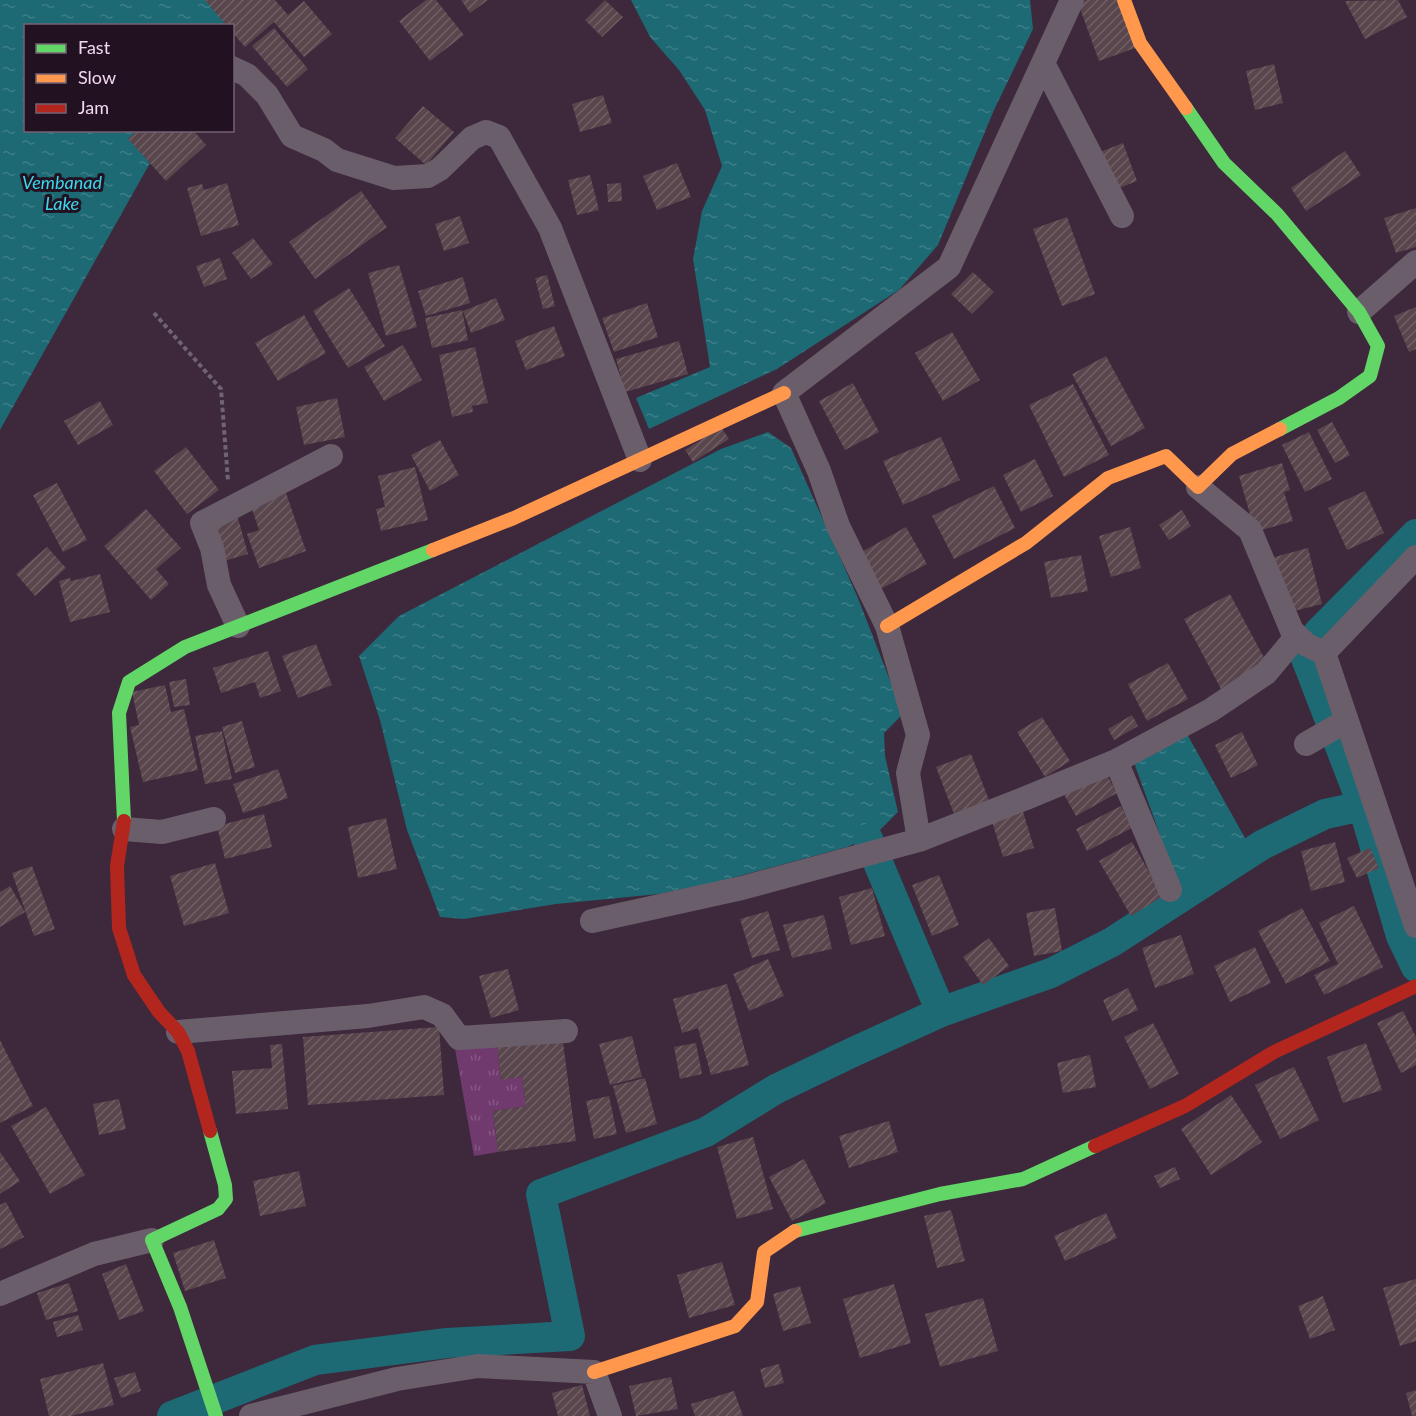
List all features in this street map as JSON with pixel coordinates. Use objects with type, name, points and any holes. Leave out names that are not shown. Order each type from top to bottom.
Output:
[{"type":"street","points":[[0,1294],[94,1254],[152,1240],[218,1209],[226,1199],[225,1185],[188,1051],[178,1032],[159,1012],[134,975],[119,928],[117,866],[124,829],[119,713],[129,682],[184,647],[448,545],[784,393],[949,267],[1072,0]]},
{"type":"street","points":[[1124,0],[1140,43],[1224,163],[1277,214],[1359,312],[1378,346],[1370,376],[1339,398],[1232,454],[1198,487]]},
{"type":"street","points":[[1043,63],[1122,216]]},
{"type":"street","points":[[234,69],[247,75],[267,95],[292,136],[324,150],[337,160],[394,178],[428,176],[440,169],[472,138],[486,132],[499,137],[550,228],[640,460]]},
{"type":"street","points":[[1359,312],[1416,262]]},
{"type":"street","points":[[784,393],[819,471],[838,526],[888,626],[918,735],[908,773],[899,844]]},
{"type":"street","points":[[237,626],[219,585],[212,548],[202,523],[330,456]]},
{"type":"street","points":[[888,626],[1026,543],[1108,478],[1166,456],[1198,487],[1250,530],[1284,616],[1297,636],[1307,645],[1324,652],[1416,926]]},
{"type":"street","points":[[1324,652],[1416,557]]},
{"type":"street","points":[[592,921],[742,888],[899,844],[1116,761],[1211,710],[1266,673],[1297,636]]},
{"type":"street","points":[[1306,744],[1346,721]]},
{"type":"street","points":[[1116,761],[1170,890]]},
{"type":"street","points":[[124,829],[162,832],[214,819]]},
{"type":"street","points":[[251,1416],[397,1379],[478,1366],[594,1372],[735,1326],[757,1302],[764,1252],[800,1228],[940,1194],[1023,1179],[1185,1106],[1274,1052],[1416,986]]},
{"type":"street","points":[[178,1032],[368,1016],[424,1007],[442,1015],[459,1038],[566,1031]]},
{"type":"street","points":[[152,1240],[180,1307],[216,1415]]},
{"type":"street","points":[[594,1372],[610,1416]]},
{"type":"path","points":[[154,313],[221,389],[230,508]]},
{"type":"green space","points":[[454,1043],[497,1044],[501,1079],[522,1077],[526,1106],[493,1111],[498,1152],[474,1156]]},
{"type":"water","name":"Vembanad Lake","points":[[0,0],[223,0],[226,24],[24,24],[24,132],[167,132],[0,430]]},
{"type":"water","points":[[631,0],[1030,0],[1033,29],[994,110],[938,245],[899,290],[777,369],[649,429],[636,398],[710,367],[693,259],[702,211],[722,166],[705,110],[679,70],[650,37]]},
{"type":"water","points":[[768,432],[791,448],[858,598],[903,714],[884,733],[885,756],[898,812],[875,835],[847,847],[717,882],[659,894],[556,904],[464,919],[440,917],[407,830],[380,720],[359,656],[399,616],[721,449]]},
{"type":"water","points":[[1187,734],[1250,847],[1179,888],[1132,757]]},
{"type":"building","points":[[205,0],[275,0],[288,15],[304,1],[332,34],[304,57],[274,22],[245,47],[234,34],[234,24],[225,24]]},
{"type":"building","points":[[426,0],[436,0],[464,35],[430,61],[399,21]]},
{"type":"building","points":[[461,0],[488,0],[470,13]]},
{"type":"building","points":[[605,0],[623,17],[602,37],[585,20]]},
{"type":"building","points":[[1086,0],[1121,0],[1138,47],[1099,61],[1078,3]]},
{"type":"building","points":[[1398,0],[1407,17],[1365,39],[1345,1]]},
{"type":"building","points":[[274,28],[308,69],[287,87],[252,46]]},
{"type":"building","points":[[1274,64],[1283,103],[1255,110],[1246,71]]},
{"type":"building","points":[[603,95],[612,123],[580,132],[572,104]]},
{"type":"building","points":[[423,106],[454,132],[426,165],[395,138]]},
{"type":"building","points":[[135,132],[195,132],[206,145],[166,181],[128,139]]},
{"type":"building","points":[[1123,143],[1137,181],[1114,190],[1100,152]]},
{"type":"building","points":[[1345,151],[1361,175],[1306,211],[1291,188]]},
{"type":"building","points":[[677,163],[691,197],[657,210],[643,176]]},
{"type":"building","points":[[590,175],[599,210],[577,215],[568,180]]},
{"type":"building","points":[[227,183],[239,225],[201,236],[187,188],[202,184],[204,190]]},
{"type":"building","points":[[621,183],[622,201],[608,202],[607,184]]},
{"type":"building","points":[[361,191],[387,227],[315,279],[289,242]]},
{"type":"building","points":[[1416,208],[1416,247],[1396,253],[1384,218]]},
{"type":"building","points":[[460,216],[469,243],[444,251],[435,224]]},
{"type":"building","points":[[1067,217],[1095,294],[1062,306],[1033,229]]},
{"type":"building","points":[[253,238],[273,264],[251,279],[232,253]]},
{"type":"building","points":[[220,258],[227,279],[204,287],[196,266]]},
{"type":"building","points":[[399,265],[417,327],[386,336],[368,273]]},
{"type":"building","points":[[973,272],[994,292],[972,314],[951,294]]},
{"type":"building","points":[[547,275],[555,306],[543,309],[535,278]]},
{"type":"building","points":[[463,277],[470,303],[426,316],[418,291]]},
{"type":"building","points":[[349,288],[385,346],[348,368],[313,311]]},
{"type":"building","points":[[496,298],[505,320],[471,333],[463,311]]},
{"type":"building","points":[[647,303],[658,337],[614,352],[602,318]]},
{"type":"building","points":[[1416,307],[1416,349],[1409,352],[1394,316]]},
{"type":"building","points":[[462,310],[468,340],[432,348],[425,318]]},
{"type":"building","points":[[304,315],[326,353],[278,381],[255,343]]},
{"type":"building","points":[[554,326],[565,356],[526,370],[515,341]]},
{"type":"building","points":[[952,332],[980,380],[943,401],[915,353]]},
{"type":"building","points":[[679,341],[688,374],[625,392],[616,359]]},
{"type":"building","points":[[403,345],[422,380],[384,401],[364,367]]},
{"type":"building","points":[[475,347],[488,403],[472,406],[473,412],[452,417],[439,355]]},
{"type":"building","points":[[1106,356],[1145,428],[1111,446],[1072,374]]},
{"type":"building","points":[[853,383],[879,432],[845,450],[819,401]]},
{"type":"building","points":[[1073,384],[1109,455],[1064,477],[1029,405]]},
{"type":"building","points":[[337,398],[345,437],[304,445],[296,407]]},
{"type":"building","points":[[100,401],[113,425],[78,445],[64,421]]},
{"type":"building","points":[[1332,422],[1350,455],[1335,463],[1317,430]]},
{"type":"building","points":[[721,427],[729,439],[693,462],[685,450]]},
{"type":"building","points":[[1309,432],[1332,479],[1305,492],[1282,445]]},
{"type":"building","points":[[941,437],[960,480],[903,505],[883,461]]},
{"type":"building","points":[[440,440],[459,475],[430,491],[411,455]]},
{"type":"building","points":[[186,447],[219,490],[187,514],[154,471]]},
{"type":"building","points":[[1035,459],[1053,496],[1021,512],[1003,475]]},
{"type":"building","points":[[1282,463],[1290,490],[1284,492],[1293,521],[1255,532],[1239,476]]},
{"type":"building","points":[[415,467],[428,520],[381,531],[376,509],[385,507],[378,476]]},
{"type":"building","points":[[57,483],[87,540],[63,552],[33,495]]},
{"type":"building","points":[[994,486],[1015,528],[954,559],[932,516]]},
{"type":"building","points":[[285,490],[306,551],[259,568],[247,534],[259,530],[250,503]]},
{"type":"building","points":[[1365,491],[1384,533],[1347,550],[1328,508]]},
{"type":"building","points":[[146,509],[181,548],[156,569],[169,584],[151,600],[104,546]]},
{"type":"building","points":[[1182,510],[1191,526],[1169,540],[1159,525]]},
{"type":"building","points":[[238,518],[248,554],[221,562],[211,526]]},
{"type":"building","points":[[906,527],[927,564],[879,590],[858,554]]},
{"type":"building","points":[[1130,527],[1141,568],[1111,577],[1099,536]]},
{"type":"building","points":[[47,547],[66,568],[35,596],[16,574]]},
{"type":"building","points":[[1308,548],[1322,604],[1286,613],[1271,558]]},
{"type":"building","points":[[1081,555],[1088,591],[1051,598],[1044,562]]},
{"type":"building","points":[[100,574],[110,612],[70,622],[59,581],[70,578],[71,581]]},
{"type":"building","points":[[1230,594],[1269,667],[1222,691],[1184,619]]},
{"type":"building","points":[[316,644],[332,685],[298,698],[282,656]]},
{"type":"building","points":[[268,651],[281,691],[260,698],[255,682],[221,693],[213,668]]},
{"type":"building","points":[[1168,663],[1188,699],[1147,721],[1128,684]]},
{"type":"building","points":[[186,679],[190,705],[174,707],[169,682]]},
{"type":"building","points":[[165,685],[171,712],[184,709],[198,770],[143,782],[130,727],[139,725],[132,692]]},
{"type":"building","points":[[1132,715],[1138,726],[1114,740],[1108,729]]},
{"type":"building","points":[[1042,717],[1070,761],[1045,777],[1017,732]]},
{"type":"building","points":[[242,721],[255,767],[235,773],[222,727]]},
{"type":"building","points":[[222,731],[232,779],[205,784],[195,736]]},
{"type":"building","points":[[1242,732],[1258,765],[1231,778],[1215,745]]},
{"type":"building","points":[[971,754],[989,800],[954,814],[936,767]]},
{"type":"building","points":[[1103,768],[1117,793],[1076,816],[1062,791]]},
{"type":"building","points":[[278,769],[288,798],[243,813],[233,784]]},
{"type":"building","points":[[1021,805],[1034,848],[1003,857],[990,815]]},
{"type":"building","points":[[1121,806],[1132,828],[1087,851],[1076,829]]},
{"type":"building","points":[[264,814],[272,847],[225,859],[217,826]]},
{"type":"building","points":[[386,818],[397,869],[358,878],[348,827]]},
{"type":"building","points":[[1132,842],[1163,896],[1131,916],[1099,861]]},
{"type":"building","points":[[1335,842],[1345,882],[1311,891],[1301,851]]},
{"type":"building","points":[[1370,848],[1379,868],[1357,878],[1347,858]]},
{"type":"building","points":[[215,863],[229,913],[184,926],[170,876]]},
{"type":"building","points":[[32,866],[55,929],[34,936],[12,873]]},
{"type":"building","points":[[939,875],[959,925],[932,936],[912,885]]},
{"type":"building","points":[[10,886],[25,912],[0,927],[0,892]]},
{"type":"building","points":[[872,888],[885,936],[851,945],[839,897]]},
{"type":"building","points":[[1354,906],[1383,967],[1324,995],[1314,975],[1338,964],[1319,923]]},
{"type":"building","points":[[1055,908],[1062,951],[1034,956],[1026,913]]},
{"type":"building","points":[[1302,908],[1330,961],[1286,984],[1258,931]]},
{"type":"building","points":[[768,911],[780,950],[752,958],[740,919]]},
{"type":"building","points":[[824,915],[832,949],[792,958],[783,925]]},
{"type":"building","points":[[1181,935],[1194,974],[1155,988],[1142,948]]},
{"type":"building","points":[[989,938],[1009,966],[983,985],[963,957]]},
{"type":"building","points":[[1255,947],[1271,983],[1230,1002],[1214,966]]},
{"type":"building","points":[[768,959],[784,996],[749,1011],[733,974]]},
{"type":"building","points":[[508,969],[519,1010],[491,1018],[479,976]]},
{"type":"building","points":[[727,984],[749,1065],[711,1075],[698,1028],[682,1033],[673,999]]},
{"type":"building","points":[[1128,988],[1138,1010],[1112,1021],[1103,1000]]},
{"type":"building","points":[[1403,1011],[1416,1037],[1416,1065],[1401,1073],[1377,1023]]},
{"type":"building","points":[[1153,1023],[1179,1074],[1150,1089],[1124,1037]]},
{"type":"building","points":[[439,1027],[444,1095],[308,1105],[303,1037]]},
{"type":"building","points":[[562,1035],[576,1141],[498,1152],[493,1111],[526,1106],[522,1077],[501,1080],[497,1044]]},
{"type":"building","points":[[632,1036],[642,1077],[610,1085],[599,1044]]},
{"type":"building","points":[[0,1040],[33,1106],[0,1123]]},
{"type":"building","points":[[696,1043],[702,1074],[680,1079],[674,1047]]},
{"type":"building","points":[[1366,1043],[1382,1090],[1343,1103],[1327,1057]]},
{"type":"building","points":[[282,1044],[288,1109],[236,1114],[232,1071],[272,1068],[270,1045]]},
{"type":"building","points":[[1090,1055],[1096,1087],[1063,1093],[1057,1063]]},
{"type":"building","points":[[1294,1067],[1319,1120],[1280,1139],[1255,1085]]},
{"type":"building","points":[[645,1078],[657,1124],[626,1133],[613,1086]]},
{"type":"building","points":[[1231,1095],[1262,1142],[1211,1175],[1181,1129]]},
{"type":"building","points":[[609,1096],[617,1134],[594,1139],[586,1101]]},
{"type":"building","points":[[119,1099],[126,1129],[99,1135],[93,1104]]},
{"type":"building","points":[[46,1107],[85,1175],[50,1194],[11,1126]]},
{"type":"building","points":[[889,1121],[898,1152],[849,1168],[839,1136]]},
{"type":"building","points":[[753,1137],[773,1209],[737,1219],[717,1147]]},
{"type":"building","points":[[0,1152],[20,1181],[0,1194]]},
{"type":"building","points":[[804,1159],[826,1203],[792,1221],[769,1177]]},
{"type":"building","points":[[1175,1167],[1180,1179],[1160,1188],[1154,1176]]},
{"type":"building","points":[[299,1171],[306,1206],[260,1216],[253,1181]]},
{"type":"building","points":[[6,1202],[24,1237],[0,1249],[0,1205]]},
{"type":"building","points":[[951,1210],[965,1261],[937,1268],[924,1216]]},
{"type":"building","points":[[1106,1213],[1117,1238],[1065,1261],[1054,1236]]},
{"type":"building","points":[[214,1240],[226,1278],[185,1291],[173,1253]]},
{"type":"building","points":[[722,1262],[735,1305],[689,1318],[677,1275]]},
{"type":"building","points":[[126,1264],[144,1311],[119,1320],[102,1274]]},
{"type":"building","points":[[1416,1279],[1416,1341],[1400,1346],[1383,1288]]},
{"type":"building","points":[[69,1283],[78,1311],[46,1320],[37,1293]]},
{"type":"building","points":[[894,1284],[911,1343],[860,1358],[843,1299]]},
{"type":"building","points":[[800,1286],[811,1323],[783,1331],[773,1294]]},
{"type":"building","points":[[1323,1296],[1335,1330],[1310,1339],[1298,1306]]},
{"type":"building","points":[[983,1298],[998,1351],[940,1367],[925,1314]]},
{"type":"building","points":[[78,1315],[83,1330],[57,1337],[53,1322]]},
{"type":"building","points":[[103,1363],[114,1405],[71,1416],[49,1416],[40,1379]]},
{"type":"building","points":[[779,1364],[784,1383],[765,1388],[760,1369]]},
{"type":"building","points":[[135,1372],[141,1391],[121,1398],[114,1378]]},
{"type":"building","points":[[671,1377],[678,1409],[636,1416],[629,1386]]},
{"type":"building","points":[[582,1385],[590,1416],[558,1416],[552,1393]]},
{"type":"building","points":[[1416,1390],[1416,1416],[1412,1416],[1406,1393]]},
{"type":"building","points":[[734,1391],[743,1416],[695,1416],[691,1404]]},
{"type":"waterway","points":[[1416,534],[1319,632],[1304,653],[1363,806],[1401,936],[1416,967]]},
{"type":"waterway","points":[[172,1416],[315,1360],[447,1343],[570,1336],[541,1194],[706,1132],[776,1089],[851,1053],[941,1012],[1051,973],[1112,942],[1262,845],[1325,814],[1363,806]]},
{"type":"waterway","points":[[868,839],[941,1012]]},
{"type":"traffic: fast","points":[[1186,108],[1224,163],[1277,214],[1359,312],[1378,346],[1370,376],[1339,398],[1280,429]]},
{"type":"traffic: fast","points":[[124,821],[119,713],[129,682],[185,647],[433,550]]},
{"type":"traffic: fast","points":[[210,1131],[225,1185],[226,1199],[218,1209],[152,1240],[180,1307],[216,1416]]},
{"type":"traffic: fast","points":[[795,1231],[940,1194],[1023,1179],[1095,1146]]},
{"type":"traffic: slow","points":[[1124,0],[1140,43],[1186,108]]},
{"type":"traffic: slow","points":[[433,550],[514,518],[784,393]]},
{"type":"traffic: slow","points":[[887,626],[1026,543],[1108,478],[1166,456],[1198,487],[1232,454],[1280,429]]},
{"type":"traffic: slow","points":[[594,1372],[735,1326],[757,1302],[764,1252],[795,1231]]},
{"type":"traffic: jam","points":[[124,821],[117,866],[119,928],[134,975],[159,1012],[178,1032],[188,1051],[210,1131]]},
{"type":"traffic: jam","points":[[1095,1146],[1185,1106],[1274,1052],[1416,986]]}]
